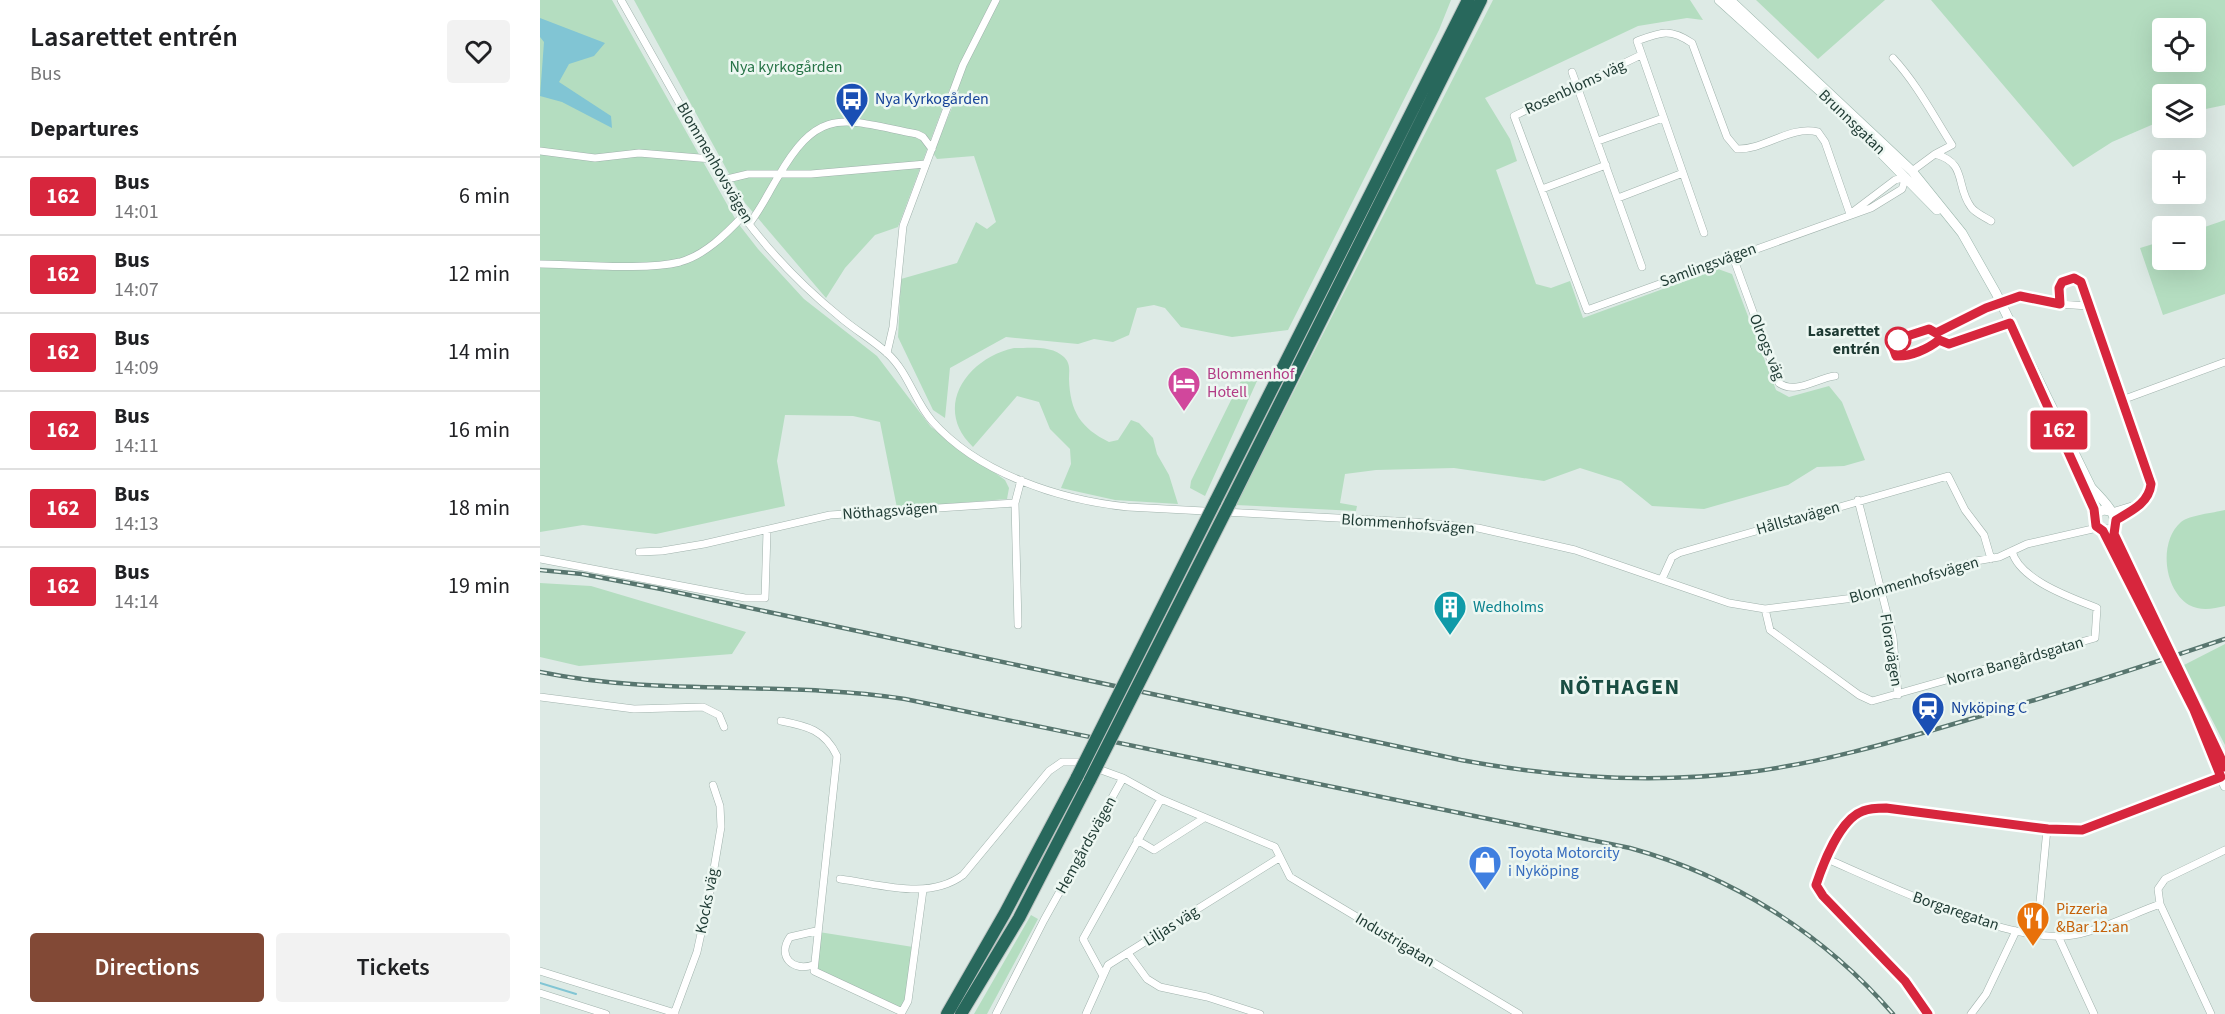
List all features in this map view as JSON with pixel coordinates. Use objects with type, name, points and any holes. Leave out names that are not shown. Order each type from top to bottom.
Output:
[{"type":"highway","points":[[1453,30],[1458,0]]},
{"type":"highway","points":[[947,1014],[1011,904],[1077,777],[1468,0]]},
{"type":"highway","points":[[961,1014],[1019,918],[1090,780],[1481,0]]},
{"type":"main road","name":"Brunnsgatan","points":[[1719,0],[1909,174]]},
{"type":"main road","name":"Brunnsgatan","points":[[1730,0],[1909,174],[1962,233],[2010,323],[2091,487],[2113,518],[2117,543],[2225,767]]},
{"type":"main road","name":"Brunnsgatan","points":[[2048,402],[2098,523],[2194,710],[2224,779]]},
{"type":"main road","points":[[2098,523],[2103,510],[2113,518]]},
{"type":"main road","points":[[2098,523],[2113,518]]},
{"type":"street","name":"Blommenhovsvägen","points":[[621,0],[749,224],[789,271],[817,298],[887,353]]},
{"type":"street","points":[[887,353],[893,327],[902,236],[963,65],[996,0]]},
{"type":"street","name":"Rosenbloms väg","points":[[1704,233],[1637,41],[1662,32],[1680,35],[1692,43],[1727,137],[1737,149],[1747,149],[1797,131],[1818,132],[1825,142],[1850,214]]},
{"type":"street","name":"Rosenbloms väg","points":[[1580,290],[1514,116],[1641,56]]},
{"type":"street","points":[[1893,58],[1915,81],[1932,115],[1952,145],[1935,154],[1909,174]]},
{"type":"street","points":[[1572,72],[1642,267]]},
{"type":"street","points":[[1598,141],[1663,118]]},
{"type":"street","points":[[749,224],[760,210],[800,142],[821,126],[846,122],[917,134],[923,137],[932,149]]},
{"type":"street","points":[[540,151],[595,158],[639,153],[711,159]]},
{"type":"street","points":[[1935,154],[1955,163],[1971,207],[1990,221]]},
{"type":"street","points":[[723,180],[748,174],[779,175],[926,164]]},
{"type":"street","points":[[1542,189],[1606,165]]},
{"type":"street","points":[[1617,198],[1683,173]]},
{"type":"street","name":"Samlingsvägen","points":[[1850,214],[1894,180],[1909,174]]},
{"type":"street","name":"Samlingsvägen","points":[[1580,290],[1587,310],[1871,208],[1902,189],[1909,174]]},
{"type":"street","points":[[540,264],[680,262],[715,243],[743,216]]},
{"type":"street","name":"Olrogs väg","points":[[1732,257],[1779,383],[1786,388],[1794,388],[1835,376]]},
{"type":"street","points":[[2060,304],[2059,288],[2062,282],[2074,278],[2081,282],[2151,484],[2150,495],[2143,502],[2113,518]]},
{"type":"street","points":[[2011,298],[2029,296],[2046,303],[2088,306]]},
{"type":"street","points":[[1986,308],[1938,337],[1949,344],[2010,323]]},
{"type":"street","name":"Blommenhofsvägen","points":[[887,353],[904,373],[923,410],[940,429],[980,459],[1021,480],[1072,497],[1118,506],[1414,522],[1478,528],[1569,548],[1729,603],[1766,609],[1845,601],[1880,592],[2098,523]]},
{"type":"street","points":[[2122,400],[2225,362]]},
{"type":"street","name":"Hållstavägen","points":[[1662,579],[1672,557],[1679,553],[1948,476],[1965,510],[1984,535],[1991,558]]},
{"type":"street","points":[[1018,625],[1015,503],[1021,480]]},
{"type":"street","name":"Floravägen","points":[[1858,500],[1893,637],[1898,695]]},
{"type":"street","name":"Nöthagsvägen","points":[[639,552],[662,552],[767,531],[830,515],[1015,503]]},
{"type":"street","points":[[540,559],[745,598],[765,598],[767,531]]},
{"type":"street","name":"Norra Bangårdsgatan","points":[[1766,609],[1770,630],[1859,695],[1872,701],[2095,638],[2097,608],[2066,596],[2018,567],[2012,551]]},
{"type":"street","points":[[540,697],[634,709],[703,707],[719,715],[724,727]]},
{"type":"street","points":[[781,721],[819,731],[831,744],[837,756],[813,965],[818,975],[902,1012],[908,1000],[923,890]]},
{"type":"street","name":"Hemgårdsvägen","points":[[840,879],[923,890],[937,888],[963,875],[1049,771],[1062,762],[1079,762],[1123,778],[1044,920],[996,1014]]},
{"type":"street","name":"Industrigatan","points":[[1123,778],[1161,799],[1275,847],[1290,877],[1519,1014]]},
{"type":"street","points":[[1928,1014],[1905,981],[1823,896],[1816,885],[1825,858],[1853,816],[1874,808],[1886,808],[2048,829],[2082,830],[2224,779]]},
{"type":"street","name":"Kocks väg","points":[[674,1014],[697,952],[710,892],[721,827],[720,806],[713,785]]},
{"type":"street","points":[[1102,974],[1083,939],[1161,799]]},
{"type":"street","points":[[1137,840],[1154,850],[1204,818]]},
{"type":"street","points":[[2037,933],[2048,829]]},
{"type":"street","points":[[2211,1014],[2160,904],[2158,889],[2164,879],[2225,850]]},
{"type":"street","name":"Liljas väg","points":[[1086,1014],[1108,965],[1280,858]]},
{"type":"street","name":"Borgaregatan","points":[[1825,858],[1929,903],[2016,931],[2058,936],[2074,935],[2160,904]]},
{"type":"street","points":[[813,965],[805,968],[795,967],[788,962],[784,953],[790,937],[816,931]]},
{"type":"street","points":[[1971,1014],[1986,994],[2016,931]]},
{"type":"street","points":[[2058,936],[2094,1014]]},
{"type":"street","points":[[1128,953],[1148,979],[1160,987],[1208,997],[1260,1014]]},
{"type":"street","points":[[540,971],[674,1014]]},
{"type":"street","points":[[540,993],[606,1014]]},
{"type":"green space","points":[[540,0],[612,0],[737,222],[758,249],[804,299],[877,356],[931,427],[1005,480],[1009,488],[1007,499],[897,508],[880,422],[853,416],[785,415],[777,461],[785,506],[656,534],[583,525],[540,532]]},
{"type":"green space","name":"Nya kyrkogården","points":[[634,0],[1451,0],[1439,30],[1288,330],[1232,337],[1181,327],[1165,308],[1154,305],[1137,308],[1129,335],[1113,342],[1094,339],[1078,344],[1006,337],[950,368],[945,418],[933,410],[898,337],[901,279],[957,263],[976,222],[987,229],[996,222],[974,156],[937,159],[933,153],[959,91],[950,88],[898,227],[875,235],[845,268],[826,298],[745,203]]},
{"type":"green space","points":[[1493,0],[1690,0],[1703,20],[1687,18],[1638,26],[1485,98],[1510,139],[1517,161],[1496,170],[1536,284],[1551,288],[1570,281],[1583,318],[1718,269],[1732,274],[1776,390],[1789,397],[1829,386],[1842,402],[1865,460],[1844,466],[1817,467],[1788,485],[1704,509],[1652,506],[1621,481],[1580,468],[1544,481],[1454,468],[1376,470],[1345,474],[1340,503],[1357,506],[1356,511],[1236,505]]},
{"type":"green space","points":[[1756,0],[1885,0],[1818,59]]},
{"type":"green space","points":[[1931,0],[2225,0],[2225,105],[2206,109],[2206,84],[2152,84],[2152,125],[2112,142],[2073,167]]},
{"type":"green space","points":[[2225,220],[2225,294],[2163,315],[2140,248],[2152,244],[2152,270],[2206,270],[2206,227]]},
{"type":"green space","points":[[1014,348],[1047,349],[1064,357],[1069,365],[1070,391],[1075,410],[1084,425],[1099,437],[1109,442],[1118,440],[1131,420],[1139,423],[1153,438],[1157,454],[1169,475],[1178,504],[1115,500],[1061,488],[1071,464],[1070,449],[1050,429],[1039,402],[1017,396],[973,447],[961,432],[956,416],[956,401],[961,387],[970,373],[982,362]]},
{"type":"green space","points":[[1247,378],[1257,381],[1205,496],[1190,488],[1191,481],[1236,390],[1241,381]]},
{"type":"green space","points":[[2225,510],[2225,606],[2207,609],[2193,607],[2181,598],[2169,577],[2167,553],[2169,541],[2181,522],[2196,516]]},
{"type":"green space","points":[[540,583],[591,586],[746,632],[732,654],[579,666],[540,657]]},
{"type":"green space","points":[[2225,644],[2225,745],[2184,665]]},
{"type":"green space","points":[[1031,915],[1038,919],[987,1014],[974,1014]]},
{"type":"green space","points":[[819,932],[913,947],[907,1000],[900,1011],[820,974],[815,964]]},
{"type":"water","points":[[540,18],[605,43],[594,56],[569,64],[559,82],[611,116],[612,128],[562,102],[540,96],[544,42],[540,37]]},
{"type":"waterway","points":[[540,983],[576,994]]},
{"type":"tunnel","points":[[1986,308],[2011,299]]},
{"type":"railway","points":[[540,570],[582,574],[661,589],[1461,760],[1533,771],[1605,777],[1714,776],[1828,758],[1906,738],[2024,703],[2225,639]]},
{"type":"railway","points":[[540,672],[585,680],[631,684],[814,690],[905,699],[1630,848],[1704,874],[1774,912],[1837,958],[1893,1014]]},
{"type":"bus line","name":"162","points":[[1928,1014],[1905,981],[1823,896],[1816,885],[1825,858],[1853,816],[1874,808],[1886,808],[2048,829],[2082,830],[2221,777],[2194,710],[2103,531],[2098,529],[2094,522],[2096,514],[2094,509],[2048,402],[2010,323],[1972,338],[1949,344],[1939,340],[1932,346],[1903,356],[1896,356],[1892,345],[1898,339],[1929,329],[1936,333],[1986,308],[2020,296],[2060,304],[2059,288],[2062,282],[2074,278],[2081,282],[2151,484],[2150,495],[2116,520],[2114,534],[2225,767]]},
{"type":"place","name":"Nya Kyrkogården","points":[[852,128]]},
{"type":"place","name":"Lasarettet entrén","points":[[1898,340]]},
{"type":"place","name":"Blommenhof Hotell","points":[[1184,412]]},
{"type":"place","name":"Wedholms","points":[[1450,636]]},
{"type":"place","name":"Nyköping C","points":[[1928,737]]},
{"type":"place","name":"Toyota Motorcity i Nyköping","points":[[1485,891]]},
{"type":"place","name":"Pizzeria &Bar 12:an","points":[[2033,947]]},
{"type":"district","name":"NÖTHAGEN","points":[[1620,687]]}]
